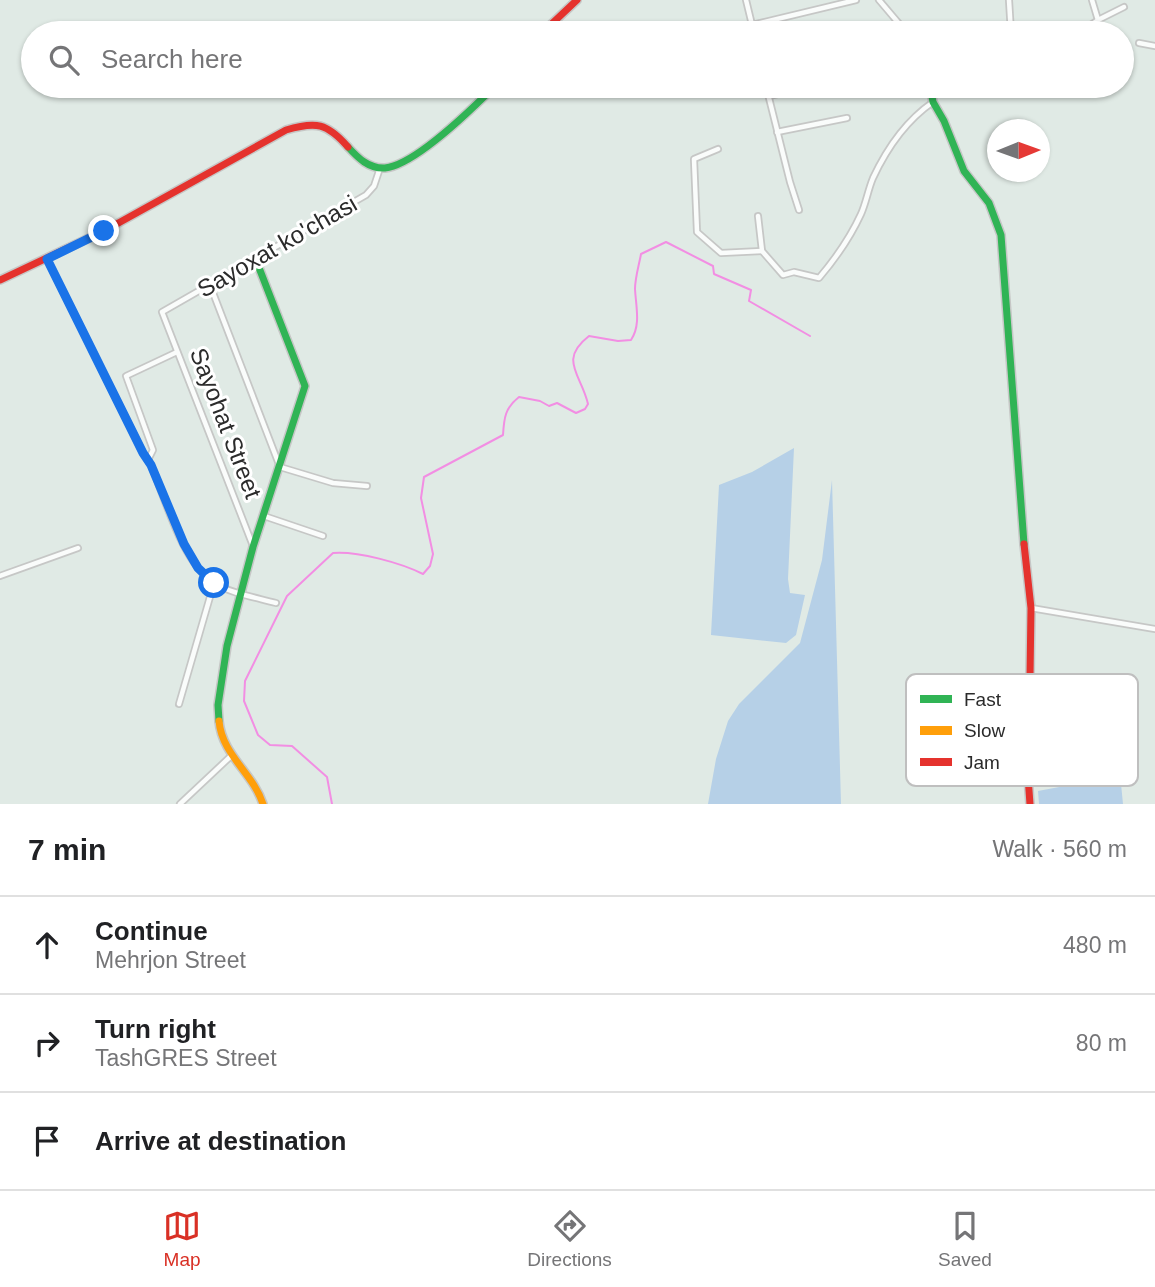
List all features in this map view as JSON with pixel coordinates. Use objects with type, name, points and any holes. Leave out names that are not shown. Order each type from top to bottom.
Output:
[{"type":"street","points":[[555,21],[577,0]]},
{"type":"street","points":[[746,0],[751,21]]},
{"type":"street","points":[[769,21],[856,0]]},
{"type":"street","points":[[879,0],[897,21]]},
{"type":"street","points":[[1009,0],[1010,21]]},
{"type":"street","points":[[1092,0],[1098,20],[1124,7]]},
{"type":"street","points":[[1139,43],[1155,46]]},
{"type":"street","points":[[0,280],[47,259],[300,125],[313,123],[326,127],[364,162],[380,168],[393,167],[405,161],[483,98]]},
{"type":"street","points":[[769,98],[799,209]]},
{"type":"street","points":[[932,98],[964,171],[989,203],[1001,235],[1019,491],[1031,608],[1030,674]]},
{"type":"street","points":[[758,216],[762,251],[783,275],[794,272],[819,278],[842,250],[862,212],[873,178],[893,142],[917,113],[933,102]]},
{"type":"street","points":[[777,132],[847,118]]},
{"type":"street","points":[[718,149],[694,159],[697,232],[721,253],[762,251]]},
{"type":"street","name":"Sayoxat ko'chasi","points":[[177,352],[162,312],[366,195],[374,186],[380,168]]},
{"type":"street","points":[[47,259],[148,460],[184,544],[198,568],[214,583],[276,603]]},
{"type":"street","name":"Sayohat Street","points":[[231,756],[220,731],[218,705],[226,646],[253,547],[305,386],[256,260]]},
{"type":"street","name":"Sayohat Street","points":[[210,285],[280,467]]},
{"type":"street","points":[[148,460],[153,450],[126,376],[177,352]]},
{"type":"street","name":"Sayohat Street","points":[[177,352],[253,547]]},
{"type":"street","name":"Sayohat Street","points":[[280,467],[333,483],[367,486]]},
{"type":"street","points":[[264,516],[323,536]]},
{"type":"street","points":[[0,576],[78,548]]},
{"type":"street","points":[[179,704],[214,583]]},
{"type":"street","points":[[1031,608],[1155,629]]},
{"type":"street","points":[[180,804],[231,756],[254,783],[263,804]]},
{"type":"street","points":[[1029,786],[1030,804]]},
{"type":"shaded area","points":[[794,448],[788,579],[790,593],[805,595],[796,635],[786,643],[711,635],[719,485],[752,472]]},
{"type":"shaded area","points":[[832,480],[841,804],[708,804],[716,759],[728,721],[739,704],[800,643],[822,560]]},
{"type":"shaded area","points":[[1065,786],[1121,786],[1123,804],[1039,804],[1038,791]]},
{"type":"waterway","points":[[332,804],[327,777],[292,746],[270,745],[258,735],[244,701],[245,681],[287,596],[333,553],[379,559],[423,574],[430,566],[433,554],[421,498],[424,477],[503,435],[506,414],[519,397],[540,401],[549,406],[557,403],[576,413],[585,409],[588,404],[574,368],[575,353],[589,336],[618,341],[631,340],[637,322],[635,285],[641,254],[666,242],[713,266],[714,274],[751,290],[749,301],[810,336]]},
{"type":"traffic: fast","points":[[348,147],[360,159],[374,167],[397,165],[427,147],[483,98]]},
{"type":"traffic: fast","points":[[932,98],[964,171],[989,203],[1001,235],[1024,544]]},
{"type":"traffic: fast","points":[[219,721],[218,705],[227,646],[253,547],[305,386],[256,260]]},
{"type":"traffic: slow","points":[[219,721],[226,744],[263,804]]},
{"type":"traffic: jam","points":[[555,21],[577,0]]},
{"type":"traffic: jam","points":[[0,280],[104,231],[286,130],[305,125],[320,126],[334,133],[348,147]]},
{"type":"traffic: jam","points":[[1024,544],[1031,608],[1030,674]]},
{"type":"traffic: jam","points":[[1029,786],[1030,804]]},
{"type":"route","points":[[104,231],[47,259],[151,465],[184,544],[198,568],[214,583]]}]
